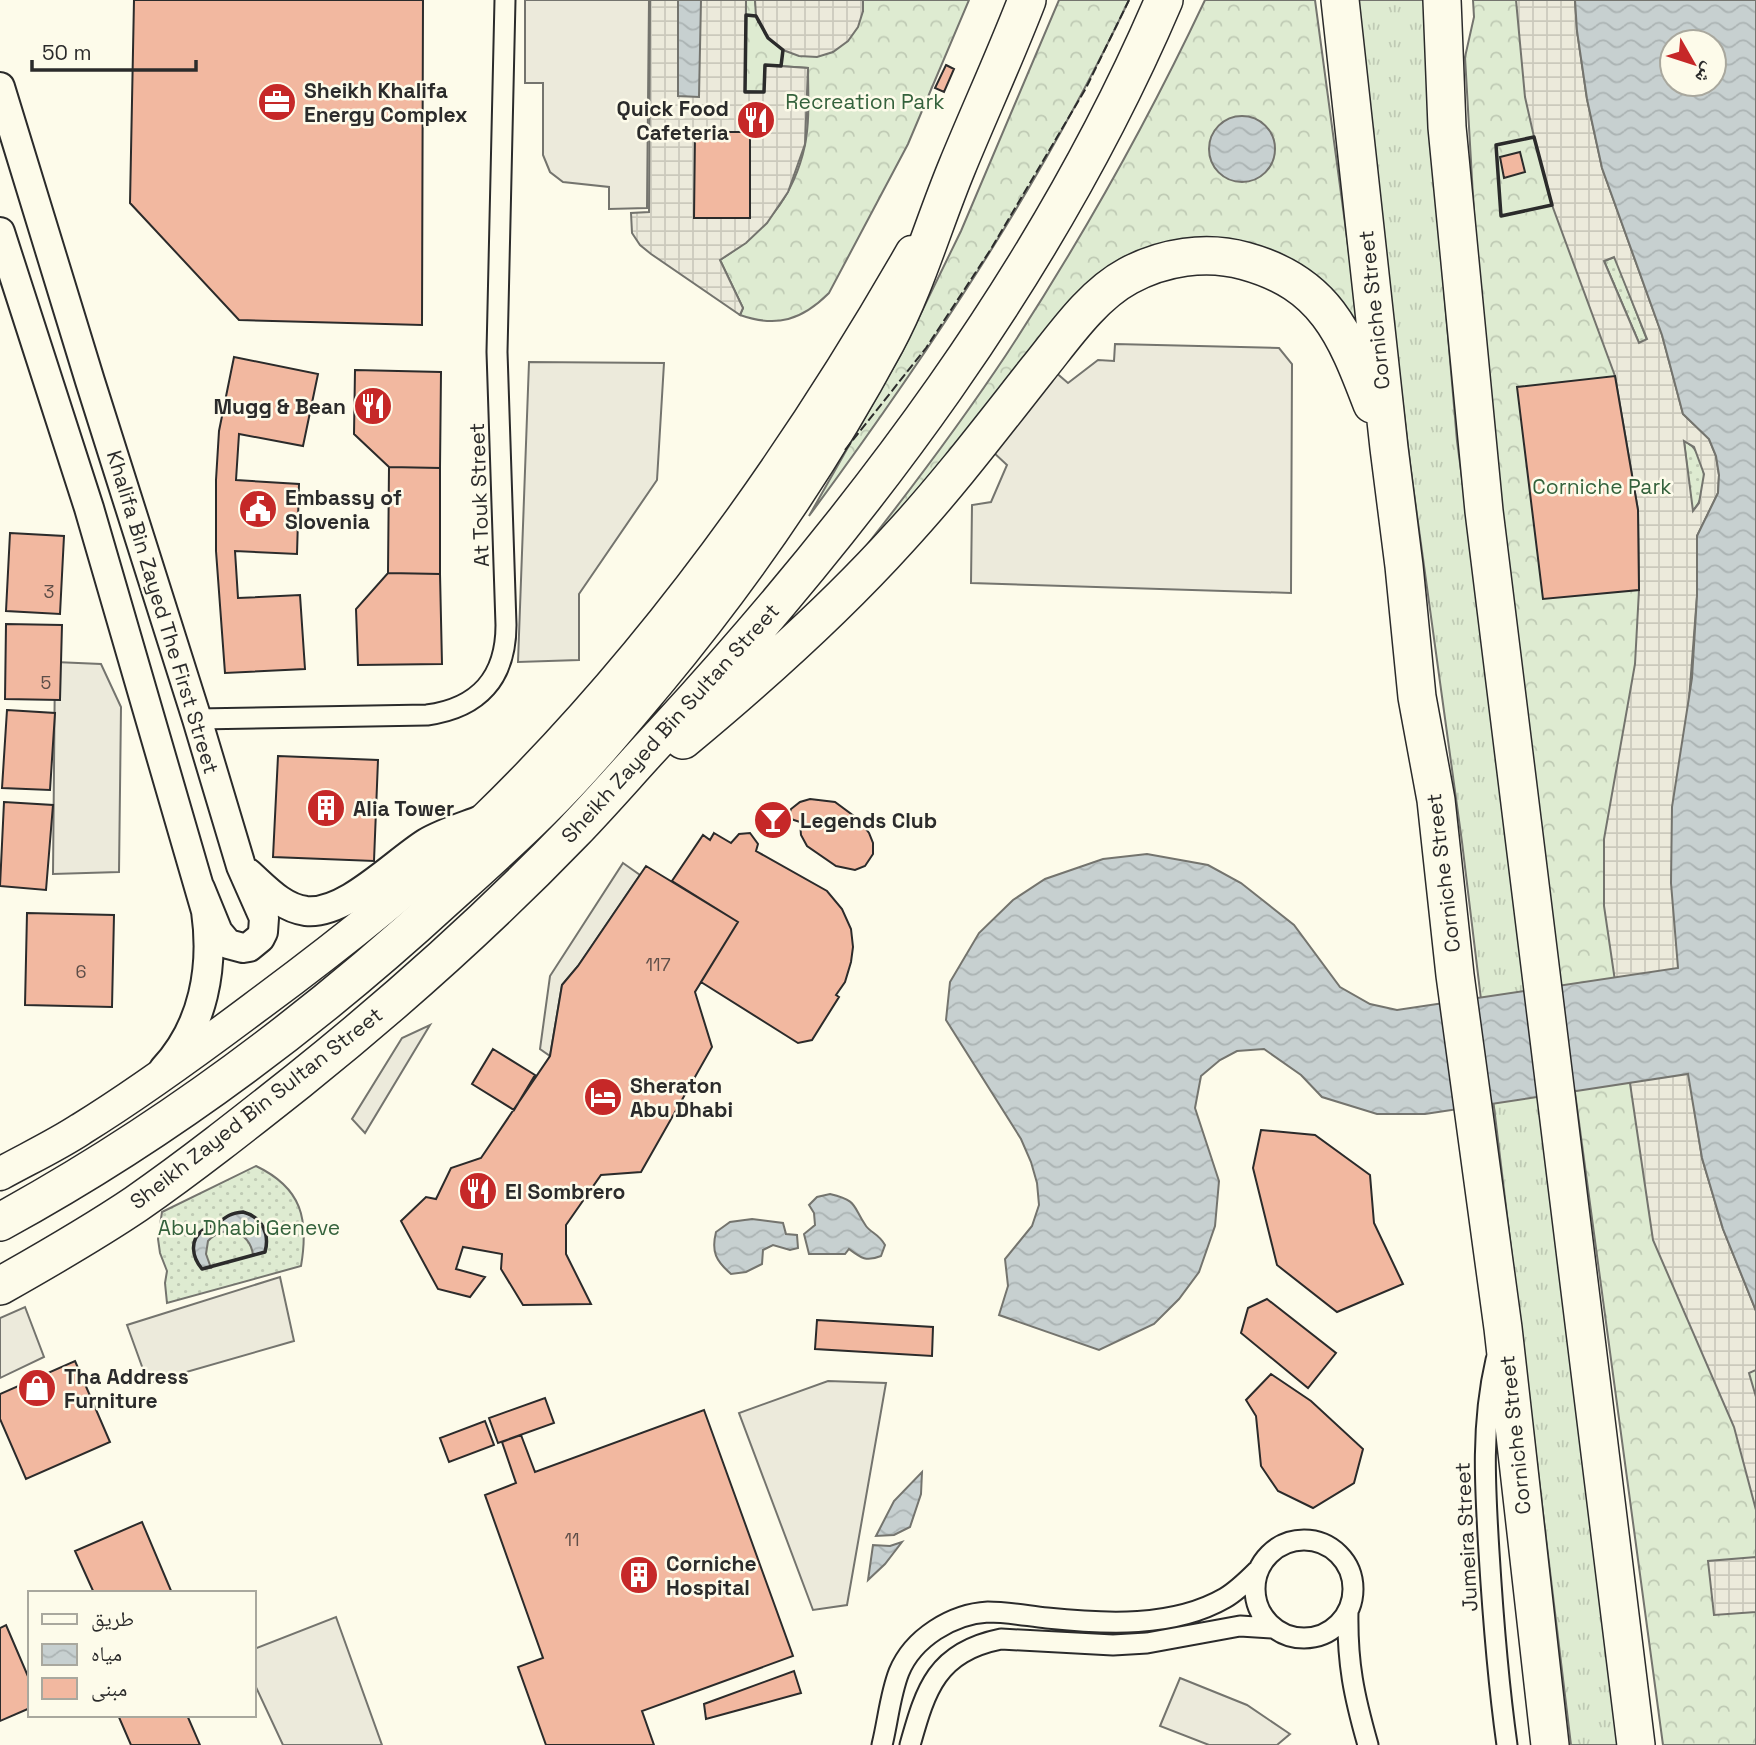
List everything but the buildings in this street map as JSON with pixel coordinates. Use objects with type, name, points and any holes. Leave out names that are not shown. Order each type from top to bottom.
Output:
[{"type":"highway","points":[[0,1222],[114,1155],[222,1082],[310,1015],[384,955],[499,850],[588,760],[715,608],[823,453],[887,339],[912,288],[957,167],[1001,68],[1027,0]]},
{"type":"highway","name":"Sheikh Zayed Bin Sultan Street","points":[[0,1286],[133,1206],[340,1047],[429,971],[572,832],[760,625],[888,466],[954,375],[1014,283],[1069,190],[1117,100],[1164,0]]},
{"type":"highway","name":"Corniche Street","points":[[1340,0],[1417,697],[1436,800],[1455,975],[1503,1328],[1550,1745]]},
{"type":"highway","points":[[1442,0],[1447,127],[1484,511],[1636,1745]]},
{"type":"highway","points":[[572,832],[731,700],[818,622],[924,510],[1086,309],[1125,277],[1163,261],[1182,257],[1214,256],[1263,266],[1290,279],[1333,318],[1346,339],[1389,447]]},
{"type":"main road","name":"Khalifa Bin Zayed The First Street","points":[[0,87],[241,866],[264,918],[260,938],[249,947],[236,948],[222,939],[200,888]]},
{"type":"main road","points":[[0,1174],[78,1131],[152,1083],[338,945],[409,887],[484,819],[573,727],[689,589],[808,424],[865,334],[957,167]]},
{"type":"main road","name":"Khalifa Bin Zayed The First Street","points":[[0,232],[89,508],[200,888],[209,934],[206,982],[197,1016],[181,1047],[152,1083]]},
{"type":"main road","points":[[241,866],[287,905],[308,911],[321,910],[337,906],[354,897],[388,869],[429,842],[484,819]]},
{"type":"street","name":"At Touk Street","points":[[197,719],[446,712],[464,705],[480,694],[502,663],[506,625],[497,352],[505,0]]},
{"type":"street","name":"Jumeira Street","points":[[1503,1328],[1486,1416],[1484,1458],[1497,1670],[1507,1745]]},
{"type":"street","points":[[882,1745],[899,1672],[922,1641],[956,1619],[989,1612],[1118,1623],[1187,1613],[1212,1605],[1242,1586],[1257,1571],[1267,1555],[1282,1544],[1301,1539],[1319,1542],[1335,1550],[1348,1566],[1353,1590],[1348,1611],[1348,1662],[1368,1745]]},
{"type":"street","points":[[1257,1571],[1255,1602],[1272,1628],[1286,1635],[1310,1638],[1328,1632],[1348,1611]]},
{"type":"street","points":[[911,1745],[921,1706],[935,1678],[957,1656],[986,1642],[1001,1639],[1113,1645],[1147,1643],[1240,1626],[1272,1628]]},
{"type":"green space","name":"Recreation Park","points":[[746,0],[755,0],[758,22],[863,11],[863,0],[969,0],[908,144],[829,293],[809,310],[777,321],[740,315],[743,308],[720,260],[763,225],[775,212],[793,181],[807,136],[808,68],[765,65],[764,92],[745,92]]},
{"type":"green space","points":[[1059,0],[1129,0],[1059,135],[981,266],[854,455],[809,516],[901,354],[961,231]]},
{"type":"green space","points":[[1205,0],[1315,0],[1363,357],[1355,334],[1199,240],[1036,351],[832,589],[943,445],[1033,312],[1136,137]]},
{"type":"green space","points":[[1355,0],[1426,0],[1434,173],[1457,441],[1495,725],[1621,1745],[1571,1745],[1462,842],[1410,464]]},
{"type":"green space","name":"Corniche Park","points":[[1473,0],[1575,0],[1577,31],[1683,414],[1709,439],[1702,1158],[1756,1311],[1756,1745],[1663,1745],[1487,440],[1465,57],[1474,17]]},
{"type":"green space","points":[[1615,257],[1647,340],[1639,343],[1604,261]]},
{"type":"green space","points":[[1684,441],[1698,453],[1704,473],[1702,495],[1692,511]]},
{"type":"green space","name":"Abu Dhabi Geneve","points":[[256,1166],[284,1184],[299,1207],[304,1234],[301,1266],[167,1303],[167,1271],[158,1239],[162,1212]]},
{"type":"shaded area","points":[[525,0],[649,0],[647,208],[609,209],[609,187],[563,182],[550,172],[543,155],[543,83],[525,83]]},
{"type":"shaded area","points":[[650,0],[746,0],[745,91],[764,92],[765,65],[808,68],[805,144],[788,192],[767,223],[746,243],[720,260],[743,308],[740,315],[651,254],[640,245],[632,233],[631,213],[649,212]]},
{"type":"shaded area","points":[[755,0],[863,0],[863,11],[858,27],[848,41],[833,52],[817,57],[799,56],[783,50],[768,38],[756,16]]},
{"type":"shaded area","points":[[1516,0],[1575,0],[1587,99],[1602,168],[1662,335],[1683,414],[1709,439],[1716,456],[1718,493],[1697,536],[1697,596],[1688,713],[1689,1074],[1702,1158],[1723,1229],[1756,1311],[1756,1370],[1749,1373],[1756,1397],[1756,1510],[1734,1427],[1653,1240],[1604,906],[1604,839],[1635,664],[1639,590],[1638,510],[1615,376],[1552,205],[1525,97]],"holes":[[[1614,257],[1647,339],[1639,343],[1604,261]],[[1684,441],[1694,447],[1704,474],[1699,503],[1693,511]]]},
{"type":"shaded area","points":[[1115,344],[1279,348],[1292,364],[1291,593],[971,583],[972,505],[991,502],[1007,465],[993,452],[1054,371],[1068,383],[1098,360],[1114,361]]},
{"type":"shaded area","points":[[529,362],[664,363],[657,480],[579,594],[579,660],[518,662]]},
{"type":"shaded area","points":[[55,662],[101,664],[121,707],[119,872],[53,874]]},
{"type":"shaded area","points":[[623,863],[640,875],[562,985],[550,1056],[540,1049],[550,976]]},
{"type":"shaded area","points":[[430,1025],[365,1133],[352,1119],[402,1038]]},
{"type":"shaded area","points":[[280,1277],[294,1341],[148,1383],[127,1325]]},
{"type":"shaded area","points":[[25,1307],[44,1357],[0,1378],[0,1318]]},
{"type":"shaded area","points":[[828,1381],[886,1383],[847,1605],[813,1610],[739,1413]]},
{"type":"shaded area","points":[[1756,1557],[1756,1612],[1714,1615],[1708,1561]]},
{"type":"shaded area","points":[[336,1617],[382,1745],[283,1745],[256,1687],[256,1648]]},
{"type":"shaded area","points":[[1180,1678],[1247,1705],[1290,1734],[1277,1745],[1209,1745],[1160,1726]]},
{"type":"water","points":[[678,0],[701,0],[699,97],[678,96]]},
{"type":"water","points":[[1575,0],[1756,0],[1756,1311],[1723,1229],[1702,1158],[1688,1074],[1425,1114],[1377,1114],[1322,1097],[1301,1075],[1264,1049],[1237,1051],[1220,1060],[1201,1076],[1195,1108],[1219,1181],[1215,1226],[1199,1272],[1179,1299],[1154,1324],[1099,1350],[999,1315],[1008,1286],[1005,1259],[1032,1226],[1039,1205],[1037,1183],[1021,1139],[946,1020],[950,982],[979,933],[1013,900],[1045,879],[1103,859],[1147,854],[1208,865],[1241,883],[1294,925],[1340,987],[1370,1004],[1397,1010],[1678,968],[1671,883],[1672,807],[1692,678],[1697,596],[1697,536],[1718,493],[1719,475],[1716,456],[1709,439],[1683,414],[1662,335],[1602,168],[1587,99]]},
{"type":"water","points":[[1242,116],[1265,126],[1275,149],[1265,172],[1242,182],[1219,172],[1209,149],[1219,126]]},
{"type":"water","points":[[830,1194],[846,1199],[854,1205],[866,1226],[885,1245],[881,1256],[864,1258],[849,1249],[845,1254],[809,1254],[804,1234],[815,1225],[814,1213],[809,1205],[817,1197]]},
{"type":"water","points":[[243,1212],[250,1214],[263,1227],[265,1252],[253,1255],[251,1247],[242,1235],[221,1232],[208,1241],[206,1254],[211,1268],[202,1269],[194,1249],[199,1234],[229,1215]]},
{"type":"water","points":[[752,1219],[783,1223],[786,1234],[797,1235],[798,1248],[790,1250],[773,1245],[763,1250],[762,1264],[746,1272],[731,1274],[716,1256],[716,1232],[730,1222]]},
{"type":"water","points":[[922,1472],[921,1494],[910,1527],[894,1535],[876,1536],[894,1501]]},
{"type":"water","points":[[902,1542],[868,1580],[873,1545],[890,1546]]},
{"type":"fence","points":[[845,450],[926,348],[991,249],[1086,88],[1129,0]]},
{"type":"wall","points":[[746,15],[756,16],[768,38],[783,50],[781,66],[765,65],[764,92],[745,92],[746,15]]},
{"type":"wall","points":[[1534,137],[1552,205],[1501,216],[1496,145],[1534,137]]},
{"type":"wall","points":[[243,1212],[250,1214],[263,1227],[265,1252],[202,1269],[194,1249],[199,1234],[229,1215],[243,1212]]},
{"type":"place","name":"Sheikh Khalifa Energy Complex","points":[[277,102]]},
{"type":"place","name":"Quick Food Cafeteria","points":[[756,120]]},
{"type":"place","name":"Mugg & Bean","points":[[373,406]]},
{"type":"place","name":"Embassy of Slovenia","points":[[258,509]]},
{"type":"place","name":"Alia Tower","points":[[326,808]]},
{"type":"place","name":"Legends Club","points":[[773,820]]},
{"type":"place","name":"Sheraton Abu Dhabi","points":[[603,1097]]},
{"type":"place","name":"El Sombrero","points":[[478,1191]]},
{"type":"place","name":"Tha Address Furniture","points":[[37,1388]]},
{"type":"place","name":"Corniche Hospital","points":[[639,1575]]}]
